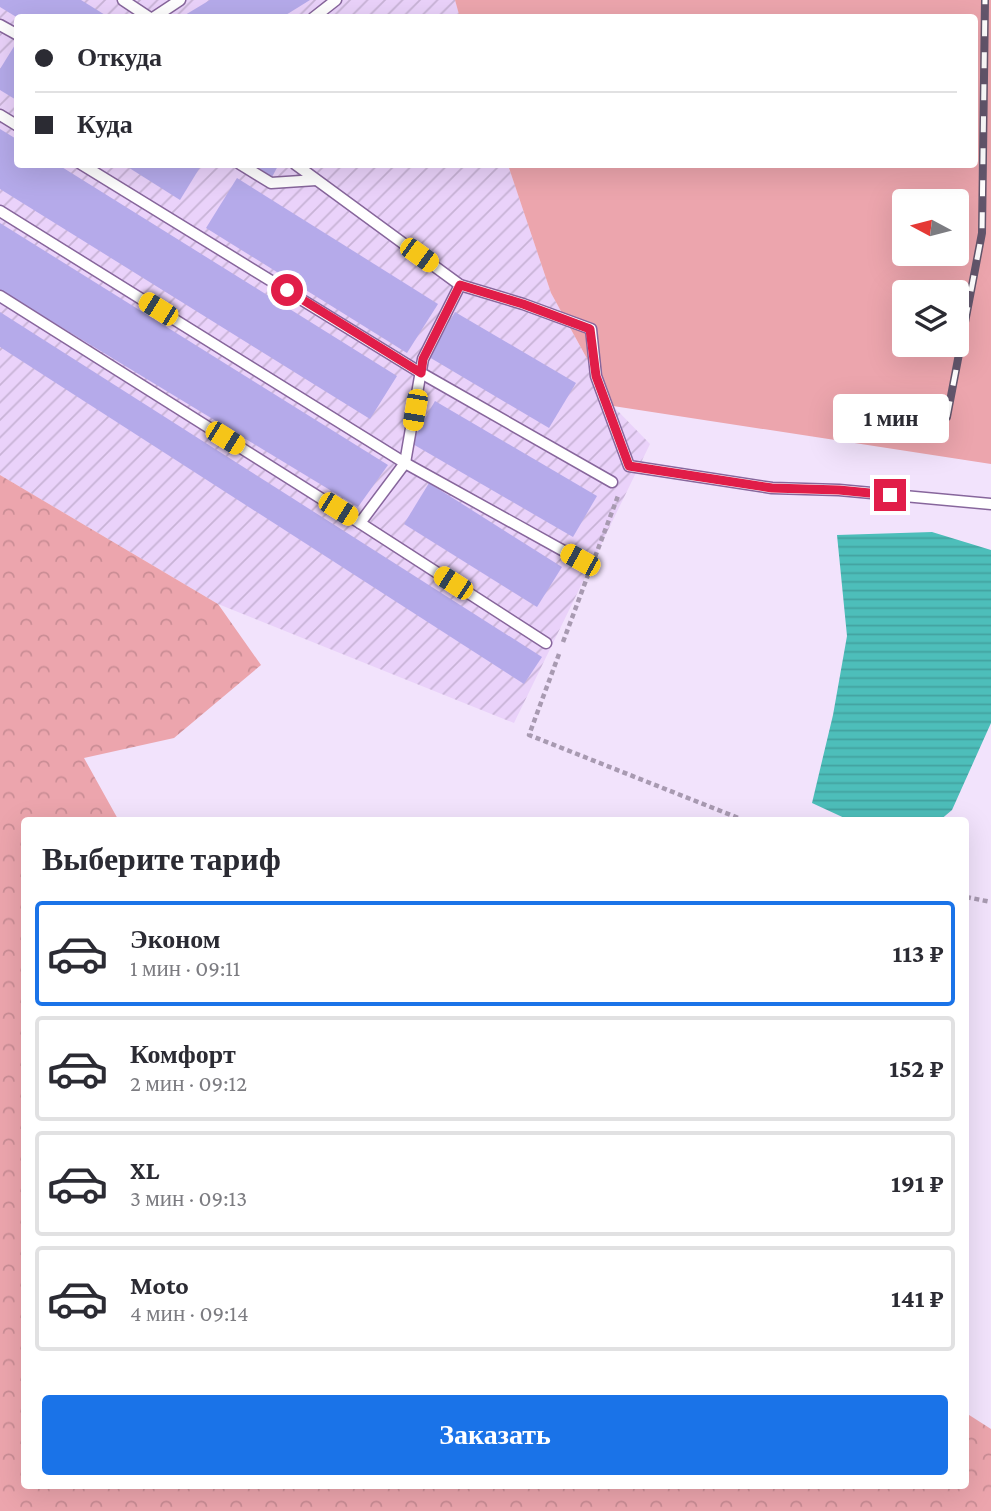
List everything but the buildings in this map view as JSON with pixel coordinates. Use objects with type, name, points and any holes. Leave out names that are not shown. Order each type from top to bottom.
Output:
[{"type":"lane","points":[[123,0],[145,14]]},
{"type":"lane","points":[[157,14],[180,0]]},
{"type":"lane","points":[[318,14],[336,0]]},
{"type":"lane","points":[[88,168],[421,373],[612,482]]},
{"type":"lane","points":[[247,168],[271,183],[316,180]]},
{"type":"lane","points":[[300,168],[460,285],[523,304],[590,329],[596,376],[629,466],[772,488],[839,490],[991,504]]},
{"type":"lane","points":[[0,211],[405,463],[580,560]]},
{"type":"lane","points":[[360,523],[405,463],[423,359],[460,285]]},
{"type":"lane","points":[[0,296],[546,643]]},
{"type":"path","points":[[629,466],[529,735],[736,817]]},
{"type":"path","points":[[969,898],[991,902]]},
{"type":"shaded area","points":[[0,0],[455,0],[459,14],[14,14],[14,168],[509,168],[551,293],[613,406],[650,444],[514,723],[218,604],[0,475]]},
{"type":"shaded area","points":[[932,532],[991,550],[991,723],[952,810],[944,817],[842,817],[812,803],[833,715],[847,636],[837,535]]},
{"type":"green space","points":[[455,0],[991,0],[991,464],[613,406],[551,293],[509,168],[978,168],[978,14],[459,14]]},
{"type":"green space","points":[[0,475],[218,604],[261,665],[174,738],[84,758],[117,817],[21,817],[21,1489],[969,1489],[969,1415],[991,1429],[991,1511],[0,1511]]},
{"type":"railway","points":[[947,417],[982,233],[985,0]]},
{"type":"route","points":[[287,290],[421,373],[423,359],[460,285],[523,304],[590,329],[596,376],[629,466],[772,488],[890,495]]}]
